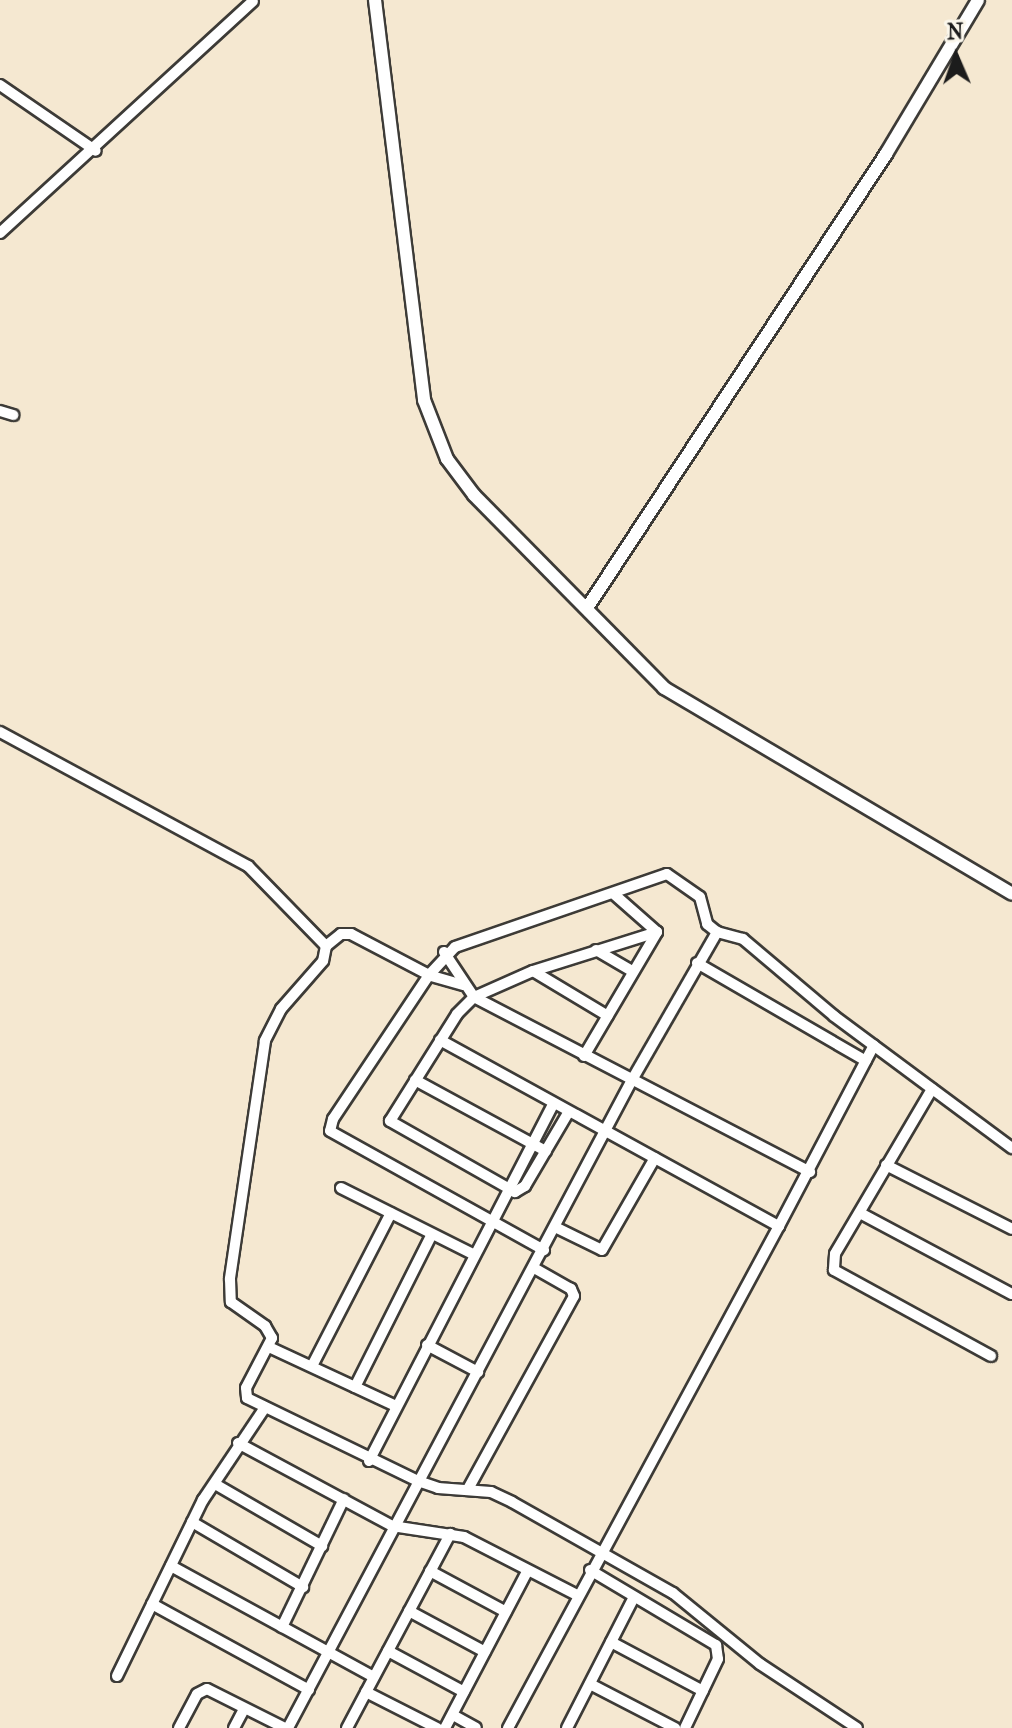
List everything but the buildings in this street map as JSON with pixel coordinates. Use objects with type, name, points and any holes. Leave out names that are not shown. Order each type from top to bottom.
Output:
[{"type":"street","points":[[375,0],[424,400],[447,459],[474,495],[664,688],[1012,894]]},
{"type":"street","points":[[587,608],[886,154],[978,0]]},
{"type":"street","points":[[2,228],[96,151],[195,51],[253,1]]},
{"type":"street","points":[[0,85],[96,151]]},
{"type":"street","points":[[0,411],[13,415]]},
{"type":"street","points":[[0,732],[248,866],[326,946]]},
{"type":"street","points":[[544,1250],[490,1223],[330,1131],[333,1119],[444,952],[615,895],[667,874],[700,897],[707,924],[717,932],[743,939],[874,1045],[1012,1148]]},
{"type":"street","points":[[615,895],[657,932]]},
{"type":"street","points":[[568,1113],[522,1190],[508,1188],[391,1122],[440,1040],[474,997],[533,971],[657,932]]},
{"type":"street","points":[[584,1056],[657,932]]},
{"type":"street","points":[[179,1728],[202,1690],[287,1728],[632,1080],[717,932]]},
{"type":"street","points":[[463,985],[429,975],[351,934],[341,934],[326,946],[323,961],[269,1030],[242,1173],[230,1298],[270,1332],[271,1348],[246,1388],[255,1404],[369,1461],[438,1488],[495,1494],[673,1593],[760,1664],[857,1728]]},
{"type":"street","points":[[596,950],[632,971]]},
{"type":"street","points":[[444,952],[463,985],[474,997],[810,1172]]},
{"type":"street","points":[[697,963],[866,1061]]},
{"type":"street","points":[[533,971],[608,1016]]},
{"type":"street","points":[[440,1040],[553,1105],[779,1226]]},
{"type":"street","points":[[508,1728],[590,1570],[810,1172],[874,1045]]},
{"type":"street","points":[[415,1080],[546,1151]]},
{"type":"street","points":[[932,1089],[835,1254],[834,1270],[991,1356]]},
{"type":"street","points":[[369,1461],[473,1254],[553,1105]]},
{"type":"street","points":[[555,1227],[602,1250],[655,1158]]},
{"type":"street","points":[[886,1165],[1012,1229]]},
{"type":"street","points":[[341,1188],[473,1254]]},
{"type":"street","points":[[312,1366],[391,1213]]},
{"type":"street","points":[[860,1213],[1012,1294]]},
{"type":"street","points":[[355,1387],[432,1234]]},
{"type":"street","points":[[468,1489],[574,1296],[534,1268]]},
{"type":"street","points":[[427,1345],[478,1372]]},
{"type":"street","points":[[271,1348],[396,1406]]},
{"type":"street","points":[[117,1676],[192,1522],[238,1443],[255,1404]]},
{"type":"street","points":[[238,1443],[392,1526],[450,1534],[577,1595]]},
{"type":"street","points":[[215,1484],[322,1546]]},
{"type":"street","points":[[282,1627],[344,1499]]},
{"type":"street","points":[[192,1522],[303,1587]]},
{"type":"street","points":[[347,1728],[450,1534]]},
{"type":"street","points":[[171,1566],[374,1677]]},
{"type":"street","points":[[590,1570],[716,1645],[718,1659],[685,1728]]},
{"type":"street","points":[[430,1571],[506,1612]]},
{"type":"street","points":[[445,1728],[527,1572]]},
{"type":"street","points":[[571,1727],[634,1597]]},
{"type":"street","points":[[152,1604],[309,1690]]},
{"type":"street","points":[[409,1611],[485,1652]]},
{"type":"street","points":[[611,1642],[703,1691]]},
{"type":"street","points":[[388,1651],[464,1692]]},
{"type":"street","points":[[590,1684],[675,1728]]},
{"type":"street","points":[[366,1692],[437,1728]]},
{"type":"street","points":[[234,1728],[244,1709]]},
{"type":"street","points":[[453,1715],[476,1728]]}]
